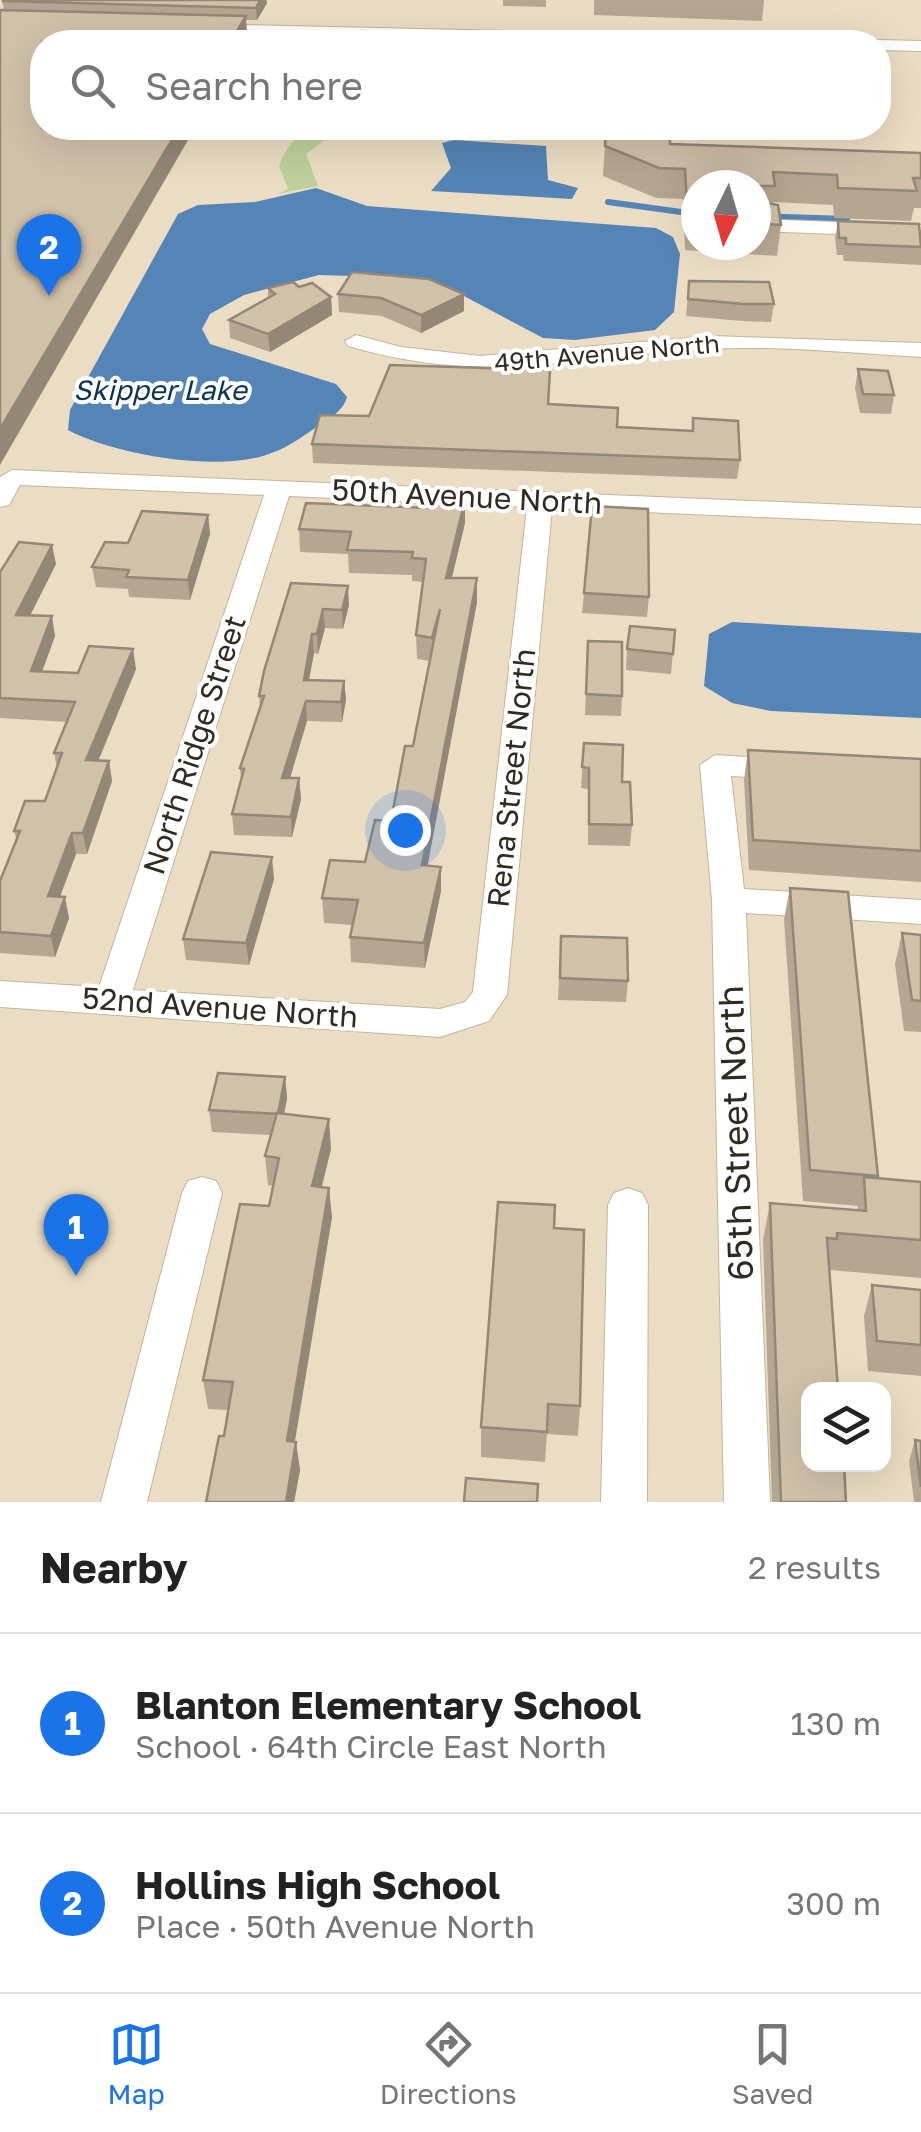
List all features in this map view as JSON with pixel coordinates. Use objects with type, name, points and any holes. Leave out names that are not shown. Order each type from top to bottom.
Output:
[{"type":"street","points":[[191,27],[308,30]]},
{"type":"street","points":[[891,45],[921,46]]},
{"type":"street","points":[[771,226],[921,231]]},
{"type":"street","name":"49th Avenue North","points":[[356,342],[393,354],[500,366],[726,342],[921,350]]},
{"type":"street","name":"50th Avenue North","points":[[6,489],[279,488],[921,516]]},
{"type":"street","name":"North Ridge Street","points":[[112,1001],[279,488]]},
{"type":"street","name":"Rena Street North","points":[[440,1023],[477,1012],[490,995],[540,501]]},
{"type":"street","name":"65th Street North","points":[[747,1502],[729,900],[715,765],[809,770]]},
{"type":"street","points":[[729,900],[921,912]]},
{"type":"street","name":"52nd Avenue North","points":[[0,994],[440,1023]]},
{"type":"street","points":[[124,1502],[202,1193]]},
{"type":"street","points":[[624,1502],[628,1205]]},
{"type":"green space","points":[[325,140],[306,154],[318,186],[277,194],[288,189],[279,166],[293,142]]},
{"type":"water","points":[[454,140],[546,146],[548,180],[578,188],[572,199],[431,191],[451,168],[442,143]]},
{"type":"water","name":"Skipper Lake","points":[[316,188],[367,206],[656,228],[673,237],[680,254],[674,312],[655,330],[575,340],[543,338],[464,296],[353,276],[319,275],[244,295],[210,314],[202,329],[210,344],[336,384],[347,397],[334,415],[295,442],[253,458],[199,461],[140,454],[68,430],[70,410],[178,214],[198,205],[255,202]]},
{"type":"water","points":[[732,622],[921,633],[921,718],[771,711],[732,703],[704,686],[709,634]]},
{"type":"building","points":[[4,0],[260,0],[256,8]]},
{"type":"building","points":[[0,10],[246,16],[238,30],[30,30],[30,140],[172,140],[0,429]]},
{"type":"building","points":[[605,140],[921,153],[921,178],[913,178],[917,191],[838,188],[837,175],[773,172],[775,186],[771,186],[771,170],[659,168],[605,146]]},
{"type":"building","points":[[771,204],[778,205],[781,225],[771,224]]},
{"type":"building","points":[[838,221],[919,224],[921,247],[846,244],[846,238],[839,238]]},
{"type":"building","points":[[352,272],[429,279],[464,294],[421,315],[381,298],[338,294]]},
{"type":"building","points":[[689,281],[769,282],[774,304],[688,299]]},
{"type":"building","points":[[293,282],[299,287],[312,283],[331,297],[268,334],[229,320],[275,294],[268,288]]},
{"type":"building","points":[[390,365],[550,370],[548,404],[618,408],[617,427],[693,431],[693,418],[738,421],[740,460],[312,444],[320,415],[369,416]]},
{"type":"building","points":[[858,369],[888,371],[894,395],[863,394]]},
{"type":"building","points":[[431,499],[465,500],[446,578],[477,578],[422,865],[441,867],[424,943],[350,937],[358,900],[322,898],[330,860],[365,862],[375,820],[391,821],[405,746],[413,746],[440,609],[432,638],[416,635],[426,559],[412,558],[413,552],[347,550],[351,532],[299,529],[306,503],[429,508]]},
{"type":"building","points":[[592,506],[648,509],[649,597],[584,593]]},
{"type":"building","points":[[142,511],[208,515],[188,580],[126,577],[129,570],[92,567],[105,542],[128,543]]},
{"type":"building","points":[[19,542],[52,545],[16,615],[52,616],[31,671],[78,673],[89,646],[133,649],[86,760],[109,761],[83,833],[72,833],[48,896],[65,897],[51,936],[0,932],[0,881],[20,831],[14,831],[25,801],[45,801],[62,753],[54,753],[75,702],[0,698],[0,572]]},
{"type":"building","points":[[291,583],[348,586],[342,610],[323,609],[317,634],[312,634],[304,680],[344,681],[341,702],[306,701],[282,778],[299,778],[291,817],[232,814],[244,769],[240,768],[264,696],[259,696],[264,671]]},
{"type":"building","points":[[630,626],[675,630],[673,654],[627,649]]},
{"type":"building","points":[[588,641],[622,642],[622,696],[586,694]]},
{"type":"building","points":[[584,743],[623,745],[622,782],[630,782],[632,825],[589,824],[589,768],[582,767]]},
{"type":"building","points":[[748,750],[921,759],[921,851],[753,840]]},
{"type":"building","points":[[211,852],[272,857],[246,943],[183,939]]},
{"type":"building","points":[[790,888],[848,892],[878,1176],[810,1170]]},
{"type":"building","points":[[902,933],[921,935],[921,1001],[912,1000]]},
{"type":"building","points":[[561,936],[627,938],[628,981],[560,978]]},
{"type":"building","points":[[218,1073],[285,1077],[278,1114],[209,1110]]},
{"type":"building","points":[[277,1113],[329,1119],[312,1186],[329,1188],[287,1441],[296,1442],[286,1502],[206,1502],[219,1436],[224,1436],[233,1382],[203,1380],[240,1204],[269,1206],[279,1158],[265,1156]]},
{"type":"building","points":[[864,1177],[921,1182],[921,1240],[837,1233],[837,1239],[827,1238],[837,1382],[801,1382],[801,1472],[844,1472],[846,1502],[781,1502],[770,1203],[866,1211]]},
{"type":"building","points":[[498,1202],[555,1205],[554,1228],[584,1230],[580,1406],[548,1404],[547,1432],[481,1427]]},
{"type":"building","points":[[872,1285],[921,1290],[921,1345],[877,1341]]},
{"type":"building","points":[[915,1440],[921,1441],[921,1487]]},
{"type":"building","points":[[466,1478],[538,1484],[537,1502],[464,1502]]},
{"type":"waterway","points":[[608,202],[681,212]]},
{"type":"waterway","points":[[771,216],[847,219]]},
{"type":"place","name":"Hollins High School","points":[[49,296]]},
{"type":"place","name":"Blanton Elementary School","points":[[76,1276]]}]
